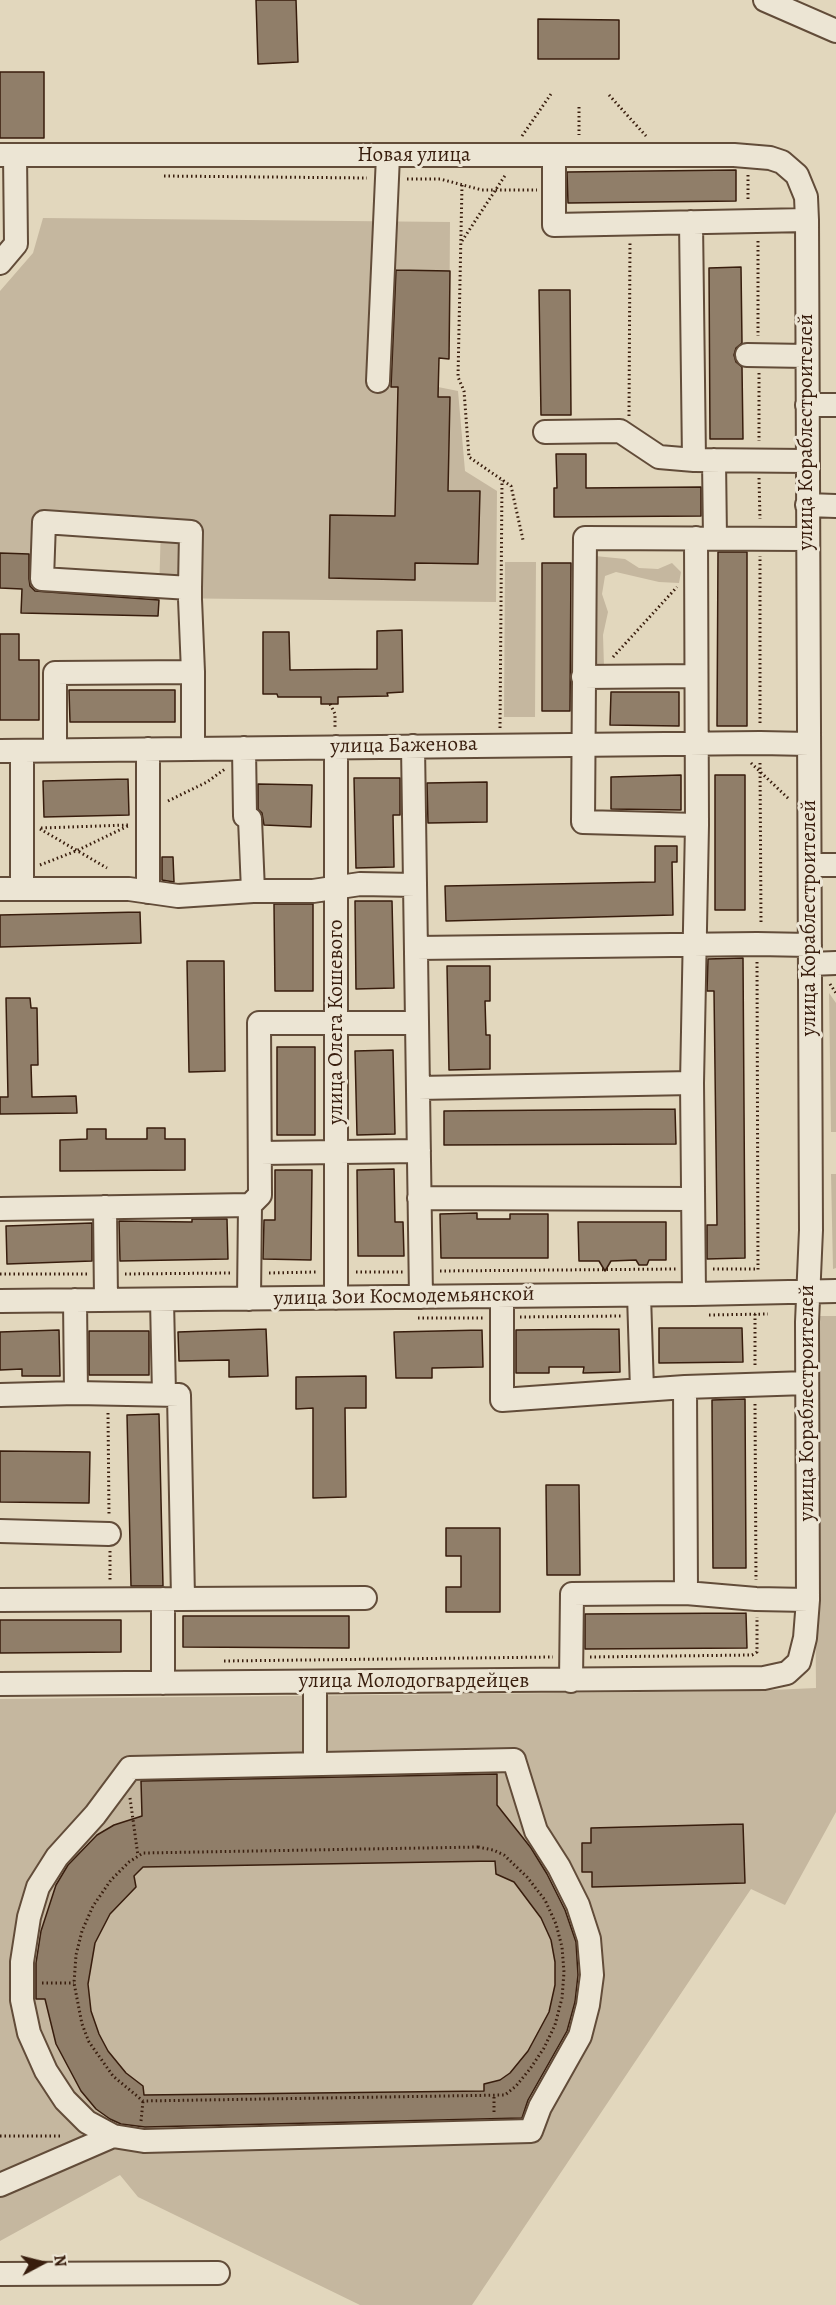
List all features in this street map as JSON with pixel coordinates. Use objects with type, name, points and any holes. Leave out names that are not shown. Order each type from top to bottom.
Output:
[{"type":"street","points":[[765,0],[809,9],[836,31]]},
{"type":"street","name":"Новая улица","points":[[7,155],[387,168],[517,149],[554,155],[747,156],[770,158],[791,168],[803,184],[807,209]]},
{"type":"street","points":[[0,263],[16,244],[7,155]]},
{"type":"street","points":[[554,155],[554,225],[753,221],[807,209]]},
{"type":"street","points":[[378,381],[387,168]]},
{"type":"street","name":"улица Кораблестроителей","points":[[805,1638],[808,1600],[807,1383],[811,1230],[807,209]]},
{"type":"street","points":[[691,222],[704,460],[705,538],[696,566],[697,825],[692,1083],[694,1294]]},
{"type":"street","points":[[753,355],[807,356]]},
{"type":"street","points":[[807,405],[836,405]]},
{"type":"street","points":[[545,432],[620,431],[659,458],[807,461]]},
{"type":"street","points":[[807,505],[836,506]]},
{"type":"street","points":[[190,588],[42,579],[44,522],[191,532],[193,749]]},
{"type":"street","points":[[697,825],[583,822],[582,744],[589,676],[585,538],[808,539]]},
{"type":"street","points":[[55,750],[55,673],[193,672]]},
{"type":"street","points":[[589,676],[696,676]]},
{"type":"street","name":"улица Баженова","points":[[11,751],[244,748],[336,740],[413,746],[697,744],[755,753],[809,744]]},
{"type":"street","name":"улица Олега Кошевого","points":[[336,740],[336,1298]]},
{"type":"street","points":[[413,746],[421,1297]]},
{"type":"street","points":[[244,748],[245,816],[250,819],[254,891]]},
{"type":"street","points":[[138,890],[148,749]]},
{"type":"street","points":[[11,751],[11,889],[138,890],[178,896],[254,891],[313,891],[360,884],[415,885]]},
{"type":"street","points":[[810,865],[836,865]]},
{"type":"street","points":[[416,948],[759,944],[810,954],[836,963]]},
{"type":"street","points":[[249,1299],[250,1205],[260,1195],[259,1023],[417,1023]]},
{"type":"street","points":[[418,1088],[692,1083]]},
{"type":"street","points":[[260,1153],[419,1151]]},
{"type":"street","points":[[419,1198],[693,1199]]},
{"type":"street","points":[[0,1209],[250,1205]]},
{"type":"street","points":[[105,1207],[106,1300]]},
{"type":"street","name":"улица Зои Космодемьянской","points":[[0,1301],[694,1294],[757,1307],[808,1293],[836,1291]]},
{"type":"street","points":[[639,1295],[642,1390]]},
{"type":"street","points":[[502,1296],[502,1400],[686,1387],[807,1383]]},
{"type":"street","points":[[75,1300],[76,1393]]},
{"type":"street","points":[[162,1300],[164,1394]]},
{"type":"street","points":[[686,1387],[686,1593]]},
{"type":"street","points":[[0,1395],[76,1393],[179,1395],[173,1598],[163,1683]]},
{"type":"street","points":[[0,1532],[110,1534]]},
{"type":"street","points":[[571,1681],[572,1594],[686,1593],[756,1599],[808,1600]]},
{"type":"street","points":[[0,1600],[365,1598]]},
{"type":"street","name":"улица Молодогвардейцев","points":[[0,1684],[764,1678],[787,1673],[799,1662],[805,1638]]},
{"type":"street","points":[[315,1682],[315,1764]]},
{"type":"street","points":[[514,1760],[536,1831],[559,1867],[578,1905],[588,1940],[592,1975],[588,2005],[580,2036],[540,2107],[531,2131],[144,2141],[113,2136],[87,2122],[65,2100],[46,2071],[29,2033],[22,2000],[22,1962],[28,1917],[38,1887],[57,1857],[95,1815],[130,1768],[514,1760]]},
{"type":"street","points":[[0,2185],[113,2136]]},
{"type":"street","points":[[0,2274],[218,2273]]},
{"type":"path","points":[[461,243],[496,190],[517,149],[551,94]]},
{"type":"path","points":[[609,95],[651,142],[657,155]]},
{"type":"path","points":[[579,107],[579,155]]},
{"type":"path","points":[[223,1661],[752,1655],[757,1652],[755,1385],[758,1269],[760,772],[755,753],[760,538],[759,460],[753,355],[753,221],[747,156]]},
{"type":"path","points":[[154,176],[387,168],[482,190],[554,190]]},
{"type":"path","points":[[462,185],[458,377],[464,391],[469,457],[512,486],[523,540]]},
{"type":"path","points":[[610,224],[630,241],[629,436]]},
{"type":"path","points":[[500,736],[502,480]]},
{"type":"path","points":[[589,676],[696,566]]},
{"type":"path","points":[[330,704],[335,714],[336,740]]},
{"type":"path","points":[[755,753],[760,772],[809,817]]},
{"type":"path","points":[[132,825],[37,828],[111,871],[138,890]]},
{"type":"path","points":[[0,1274],[758,1269]]},
{"type":"path","points":[[108,1394],[110,1599]]},
{"type":"path","points":[[133,1819],[138,1856]]},
{"type":"path","points":[[478,1847],[493,1850],[504,1855],[527,1877],[545,1900],[556,1924],[564,1972],[555,2025],[544,2048],[516,2086],[506,2095],[143,2101],[113,2076],[89,2042],[82,2024],[74,1983],[76,1955],[82,1931],[93,1906],[111,1880],[138,1856],[143,1853],[478,1847]]},
{"type":"path","points":[[33,1983],[74,1983]]},
{"type":"path","points":[[494,2095],[494,2103]]},
{"type":"path","points":[[141,2127],[143,2101]]},
{"type":"path","points":[[0,2136],[65,2136]]},
{"type":"shaded area","points":[[43,218],[450,222],[449,359],[439,359],[438,387],[458,391],[465,471],[497,491],[496,602],[159,598],[158,616],[21,613],[22,589],[0,588],[0,291],[33,253]],"holes":[[[45,515],[161,525],[159,593],[41,589]]]},
{"type":"shaded area","points":[[595,556],[625,559],[639,568],[658,569],[672,563],[681,572],[679,583],[659,582],[616,572],[605,576],[602,594],[608,612],[603,635],[604,667],[590,669]]},
{"type":"shaded area","points":[[505,562],[536,562],[535,717],[504,717]]},
{"type":"shaded area","points":[[829,993],[836,1003],[836,1132],[831,1132]]},
{"type":"shaded area","points":[[831,1174],[836,1174],[836,1268],[833,1269]]},
{"type":"shaded area","points":[[813,1316],[836,1316],[836,1812],[785,1905],[751,1889],[472,2305],[360,2305],[138,2197],[120,2175],[0,2241],[0,1699],[749,1691],[816,1688]]},
{"type":"building","points":[[256,0],[296,0],[298,62],[258,64]]},
{"type":"building","points":[[538,19],[619,20],[619,59],[538,59]]},
{"type":"building","points":[[0,72],[44,72],[44,138],[0,138]]},
{"type":"building","points":[[736,170],[736,201],[568,203],[567,172]]},
{"type":"building","points":[[741,267],[742,343],[736,348],[734,355],[736,362],[742,367],[743,439],[710,439],[709,268]]},
{"type":"building","points":[[396,270],[450,271],[449,359],[439,358],[438,397],[450,397],[448,491],[480,491],[478,564],[415,563],[415,580],[329,578],[330,515],[395,516],[398,387],[391,387]]},
{"type":"building","points":[[539,290],[570,290],[571,415],[541,415]]},
{"type":"building","points":[[556,454],[586,454],[586,488],[701,487],[701,516],[554,517],[554,488],[557,488]]},
{"type":"building","points":[[718,552],[747,552],[747,726],[717,726]]},
{"type":"building","points":[[0,553],[29,554],[30,586],[35,591],[159,600],[158,616],[21,613],[22,589],[0,588]]},
{"type":"building","points":[[542,563],[571,563],[570,711],[542,711]]},
{"type":"building","points":[[402,630],[403,692],[387,693],[388,696],[338,697],[338,704],[321,704],[321,697],[278,697],[277,694],[263,694],[263,632],[289,632],[290,670],[377,669],[377,631]]},
{"type":"building","points":[[0,634],[19,634],[19,660],[39,660],[39,720],[0,720]]},
{"type":"building","points":[[69,690],[175,690],[175,722],[70,722]]},
{"type":"building","points":[[611,692],[679,692],[679,726],[610,725]]},
{"type":"building","points":[[681,775],[681,810],[611,809],[611,777]]},
{"type":"building","points":[[715,775],[745,775],[745,910],[715,910]]},
{"type":"building","points":[[354,778],[400,778],[400,815],[393,815],[394,867],[356,868]]},
{"type":"building","points":[[128,779],[129,815],[44,817],[43,781]]},
{"type":"building","points":[[487,782],[487,822],[428,823],[427,783]]},
{"type":"building","points":[[258,784],[312,785],[311,827],[264,825],[262,813],[258,809]]},
{"type":"building","points":[[655,846],[677,846],[677,862],[672,862],[673,915],[446,921],[445,886],[655,882]]},
{"type":"building","points":[[162,857],[173,857],[174,882],[162,880]]},
{"type":"building","points":[[355,901],[392,901],[394,988],[356,989]]},
{"type":"building","points":[[274,904],[313,904],[313,991],[275,991]]},
{"type":"building","points":[[140,912],[141,943],[0,947],[0,915]]},
{"type":"building","points":[[743,958],[745,1258],[707,1259],[707,1225],[717,1225],[714,991],[707,991],[708,959]]},
{"type":"building","points":[[187,961],[224,961],[225,1071],[189,1072]]},
{"type":"building","points":[[447,966],[490,966],[490,1001],[485,1001],[486,1035],[490,1035],[490,1069],[449,1070]]},
{"type":"building","points":[[6,998],[30,998],[31,1008],[37,1008],[38,1065],[31,1065],[32,1097],[76,1096],[77,1113],[0,1114],[0,1097],[8,1097]]},
{"type":"building","points":[[277,1047],[315,1047],[315,1135],[277,1135]]},
{"type":"building","points":[[393,1050],[395,1134],[357,1135],[355,1051]]},
{"type":"building","points":[[675,1109],[676,1144],[444,1145],[444,1111]]},
{"type":"building","points":[[147,1128],[165,1128],[165,1139],[185,1139],[185,1170],[60,1171],[60,1140],[87,1139],[87,1129],[106,1129],[106,1139],[147,1139]]},
{"type":"building","points":[[394,1169],[395,1222],[403,1222],[404,1256],[358,1256],[357,1170]]},
{"type":"building","points":[[275,1170],[312,1170],[311,1260],[263,1259],[264,1220],[275,1220]]},
{"type":"building","points":[[477,1213],[477,1219],[510,1219],[510,1214],[548,1214],[548,1258],[441,1258],[440,1214]]},
{"type":"building","points":[[192,1219],[227,1219],[228,1259],[120,1261],[119,1221],[192,1222]]},
{"type":"building","points":[[578,1222],[666,1222],[666,1260],[649,1260],[647,1265],[639,1265],[636,1260],[611,1261],[605,1271],[599,1261],[579,1261]]},
{"type":"building","points":[[92,1223],[92,1261],[7,1264],[6,1226]]},
{"type":"building","points":[[659,1328],[742,1328],[743,1362],[659,1363]]},
{"type":"building","points":[[266,1329],[268,1376],[229,1377],[229,1360],[179,1361],[178,1332]]},
{"type":"building","points":[[619,1329],[620,1372],[583,1373],[584,1367],[549,1367],[549,1373],[516,1373],[516,1330]]},
{"type":"building","points":[[59,1330],[60,1376],[22,1376],[22,1369],[0,1370],[0,1332]]},
{"type":"building","points":[[482,1330],[483,1367],[432,1368],[432,1378],[396,1378],[394,1332]]},
{"type":"building","points":[[89,1331],[149,1331],[149,1375],[89,1375]]},
{"type":"building","points":[[366,1376],[366,1408],[345,1408],[346,1497],[313,1498],[313,1408],[296,1409],[296,1377]]},
{"type":"building","points":[[745,1399],[746,1568],[713,1568],[712,1400]]},
{"type":"building","points":[[159,1414],[163,1586],[131,1586],[127,1415]]},
{"type":"building","points":[[0,1451],[90,1452],[89,1503],[0,1502]]},
{"type":"building","points":[[546,1485],[579,1485],[580,1575],[547,1575]]},
{"type":"building","points":[[446,1528],[500,1528],[500,1612],[446,1612],[446,1587],[461,1587],[461,1556],[446,1556]]},
{"type":"building","points":[[746,1613],[747,1648],[585,1649],[585,1614]]},
{"type":"building","points":[[183,1616],[349,1616],[349,1648],[183,1647]]},
{"type":"building","points":[[0,1620],[121,1620],[121,1652],[0,1653]]},
{"type":"building","points":[[497,1774],[497,1805],[531,1848],[547,1874],[565,1910],[576,1942],[578,1975],[575,2002],[567,2031],[528,2100],[522,2118],[145,2127],[121,2124],[96,2109],[81,2091],[56,2044],[45,1999],[36,1999],[36,1963],[41,1931],[56,1885],[68,1865],[97,1835],[114,1825],[142,1816],[141,1781]],"holes":[[[495,1861],[496,1874],[514,1882],[541,1918],[551,1940],[555,1962],[555,1985],[549,2012],[528,2051],[510,2073],[500,2080],[484,2084],[484,2091],[144,2095],[143,2086],[126,2073],[108,2051],[99,2034],[91,2011],[88,1984],[95,1943],[110,1914],[136,1887],[134,1876],[143,1867]]]},
{"type":"building","points":[[743,1824],[745,1883],[592,1887],[592,1872],[582,1872],[582,1843],[591,1843],[591,1828]]}]
